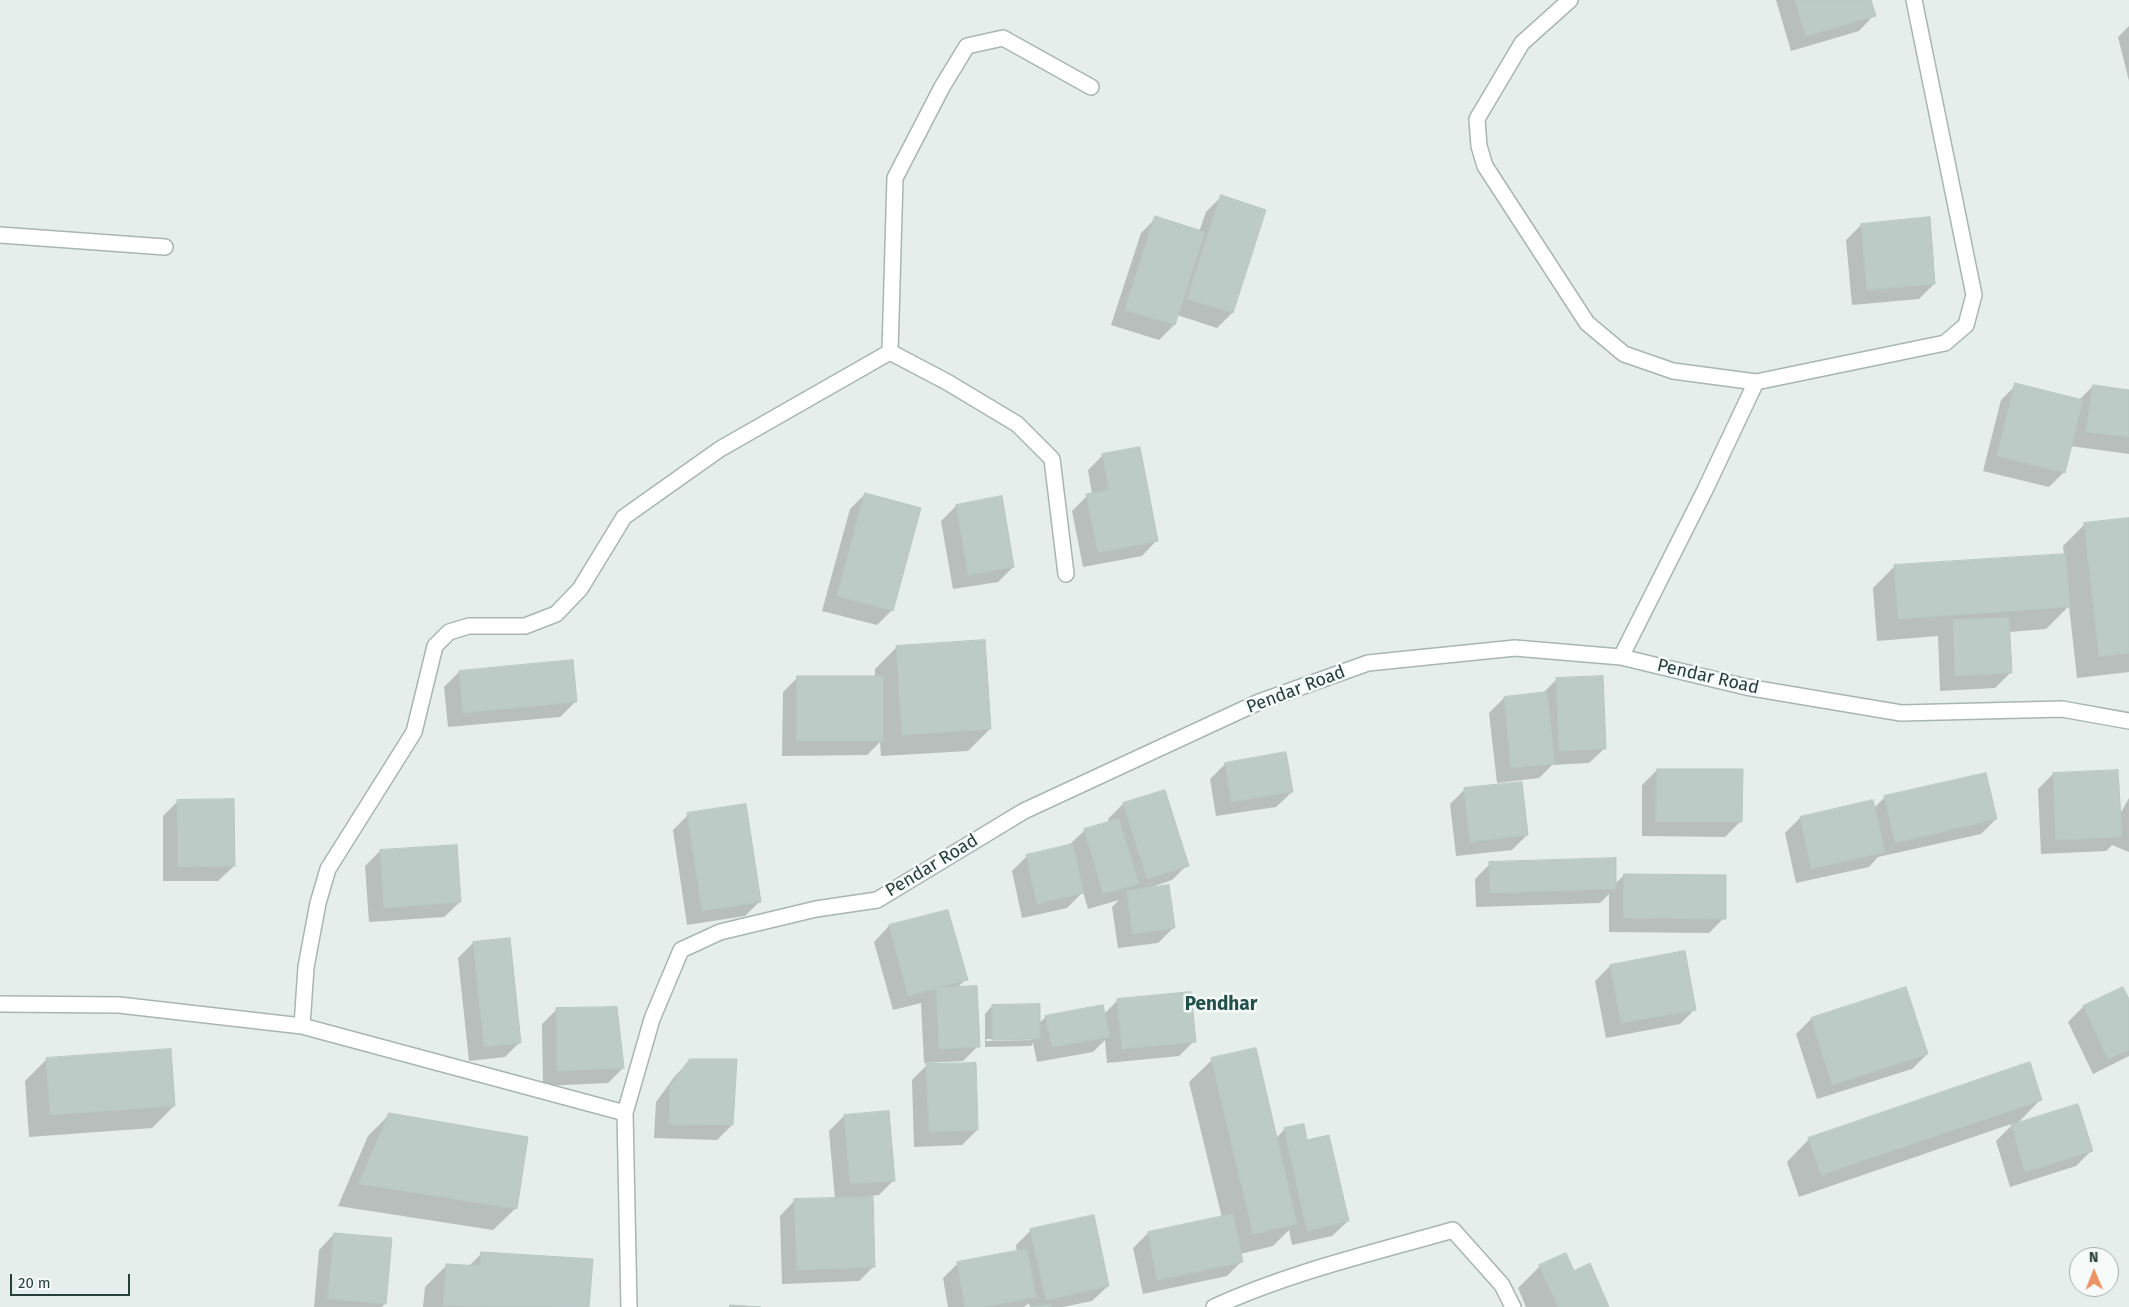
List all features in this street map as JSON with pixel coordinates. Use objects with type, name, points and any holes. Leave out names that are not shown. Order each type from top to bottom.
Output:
[{"type":"street","points":[[1570,0],[1522,43],[1477,119],[1478,146],[1485,166],[1587,323],[1624,354],[1673,371],[1756,382],[1945,343],[1966,325],[1974,295],[1914,0]]},
{"type":"street","points":[[890,352],[894,178],[942,87],[967,46],[1002,38],[1091,87]]},
{"type":"street","points":[[0,235],[165,247]]},
{"type":"street","points":[[890,352],[947,382],[1017,424],[1052,459],[1066,574]]},
{"type":"street","points":[[302,1026],[306,967],[318,904],[328,869],[414,732],[435,646],[448,632],[469,626],[525,626],[556,614],[580,589],[624,517],[720,449],[890,352]]},
{"type":"street","points":[[1621,657],[1706,490],[1756,382]]},
{"type":"street","name":"Pendar Road","points":[[629,1307],[626,1113],[652,1019],[681,950],[720,932],[816,909],[877,900],[1024,811],[1259,702],[1368,663],[1515,648],[1621,657],[1746,687],[1901,713],[2062,709],[2129,721]]},
{"type":"street","points":[[0,1004],[119,1004],[302,1026],[626,1113]]},
{"type":"street","points":[[1214,1307],[1238,1296],[1308,1272],[1453,1230],[1502,1285],[1513,1307]]},
{"type":"building","points":[[1795,0],[1871,0],[1876,16],[1806,36]]},
{"type":"building","points":[[1221,195],[1266,210],[1233,313],[1187,299]]},
{"type":"building","points":[[1155,216],[1205,232],[1175,325],[1125,310]]},
{"type":"building","points":[[1930,217],[1935,284],[1867,290],[1861,224]]},
{"type":"building","points":[[2015,383],[2083,400],[2065,473],[1997,456]]},
{"type":"building","points":[[2093,385],[2129,390],[2129,437],[2086,432]]},
{"type":"building","points":[[1140,447],[1158,541],[1098,553],[1086,494],[1109,490],[1102,454]]},
{"type":"building","points":[[865,493],[921,508],[893,611],[837,596]]},
{"type":"building","points":[[1002,496],[1014,567],[968,575],[956,505]]},
{"type":"building","points":[[2129,518],[2129,653],[2099,657],[2084,523]]},
{"type":"building","points":[[2066,554],[2070,607],[1898,619],[1894,565]]},
{"type":"building","points":[[2009,618],[2012,673],[1955,676],[1953,620]]},
{"type":"building","points":[[985,640],[991,729],[902,735],[896,646]]},
{"type":"building","points":[[573,660],[577,702],[463,713],[459,671]]},
{"type":"building","points":[[797,676],[883,676],[883,741],[797,741]]},
{"type":"building","points":[[1603,676],[1606,749],[1559,751],[1556,678]]},
{"type":"building","points":[[1547,692],[1555,764],[1511,768],[1504,697]]},
{"type":"building","points":[[1286,752],[1293,792],[1231,802],[1225,763]]},
{"type":"building","points":[[1657,769],[1743,769],[1742,822],[1656,822]]},
{"type":"building","points":[[2118,770],[2122,837],[2056,840],[2053,773]]},
{"type":"building","points":[[1986,773],[1997,819],[1895,843],[1884,796]]},
{"type":"building","points":[[1522,782],[1528,835],[1470,842],[1464,788]]},
{"type":"building","points":[[1165,790],[1189,866],[1147,879],[1123,803]]},
{"type":"building","points":[[234,799],[235,866],[178,867],[177,800]]},
{"type":"building","points":[[1873,800],[1885,852],[1811,869],[1800,817]]},
{"type":"building","points":[[746,804],[761,902],[702,911],[687,813]]},
{"type":"building","points":[[1119,819],[1139,884],[1103,894],[1084,829]]},
{"type":"building","points":[[1073,844],[1084,893],[1037,904],[1026,855]]},
{"type":"building","points":[[457,845],[461,902],[384,908],[380,850]]},
{"type":"building","points":[[1616,858],[1616,889],[1490,893],[1489,862]]},
{"type":"building","points":[[1624,874],[1726,875],[1726,919],[1624,918]]},
{"type":"building","points":[[1169,885],[1175,928],[1132,934],[1127,891]]},
{"type":"building","points":[[948,910],[968,980],[908,996],[889,925]]},
{"type":"building","points":[[510,938],[521,1043],[484,1047],[473,942]]},
{"type":"building","points":[[1685,951],[1696,1010],[1621,1023],[1610,965]]},
{"type":"building","points":[[977,986],[980,1047],[939,1049],[936,988]]},
{"type":"building","points":[[1906,987],[1928,1054],[1832,1085],[1811,1018]]},
{"type":"building","points":[[2123,987],[2129,999],[2129,1050],[2108,1059],[2083,1006]]},
{"type":"building","points":[[1191,992],[1196,1042],[1122,1049],[1117,999]]},
{"type":"building","points":[[1040,1004],[1040,1039],[992,1040],[992,1005]]},
{"type":"building","points":[[1103,1005],[1110,1037],[1052,1047],[1045,1016]]},
{"type":"building","points":[[617,1007],[624,1068],[557,1071],[556,1008]]},
{"type":"building","points":[[1256,1048],[1297,1224],[1253,1234],[1211,1058]]},
{"type":"building","points":[[171,1049],[175,1106],[50,1115],[46,1058]]},
{"type":"building","points":[[690,1059],[737,1059],[733,1125],[669,1124],[670,1086]]},
{"type":"building","points":[[2030,1062],[2042,1100],[1821,1175],[1808,1138]]},
{"type":"building","points":[[976,1063],[978,1130],[929,1132],[926,1064]]},
{"type":"building","points":[[2078,1104],[2093,1151],[2025,1172],[2011,1125]]},
{"type":"building","points":[[889,1111],[895,1181],[850,1184],[844,1115]]},
{"type":"building","points":[[389,1113],[528,1137],[517,1209],[359,1184]]},
{"type":"building","points":[[1304,1124],[1307,1140],[1329,1135],[1349,1221],[1307,1231],[1284,1128]]},
{"type":"building","points":[[873,1197],[875,1267],[797,1270],[794,1199]]},
{"type":"building","points":[[1233,1214],[1243,1262],[1157,1280],[1148,1232]]},
{"type":"building","points":[[1094,1215],[1109,1286],[1046,1300],[1030,1229]]},
{"type":"building","points":[[334,1233],[392,1238],[386,1304],[328,1299]]},
{"type":"building","points":[[1027,1249],[1036,1297],[984,1307],[965,1307],[957,1262]]},
{"type":"building","points":[[481,1252],[593,1259],[589,1307],[443,1306],[446,1264],[480,1266]]},
{"type":"building","points":[[1566,1253],[1574,1271],[1590,1263],[1609,1307],[1558,1307],[1539,1265]]},
{"type":"building","points":[[1051,1304],[1051,1307],[1031,1307]]},
{"type":"building","points":[[730,1305],[761,1307],[730,1307]]},
{"type":"district","name":"Pendhar","points":[[1221,1005]]}]
